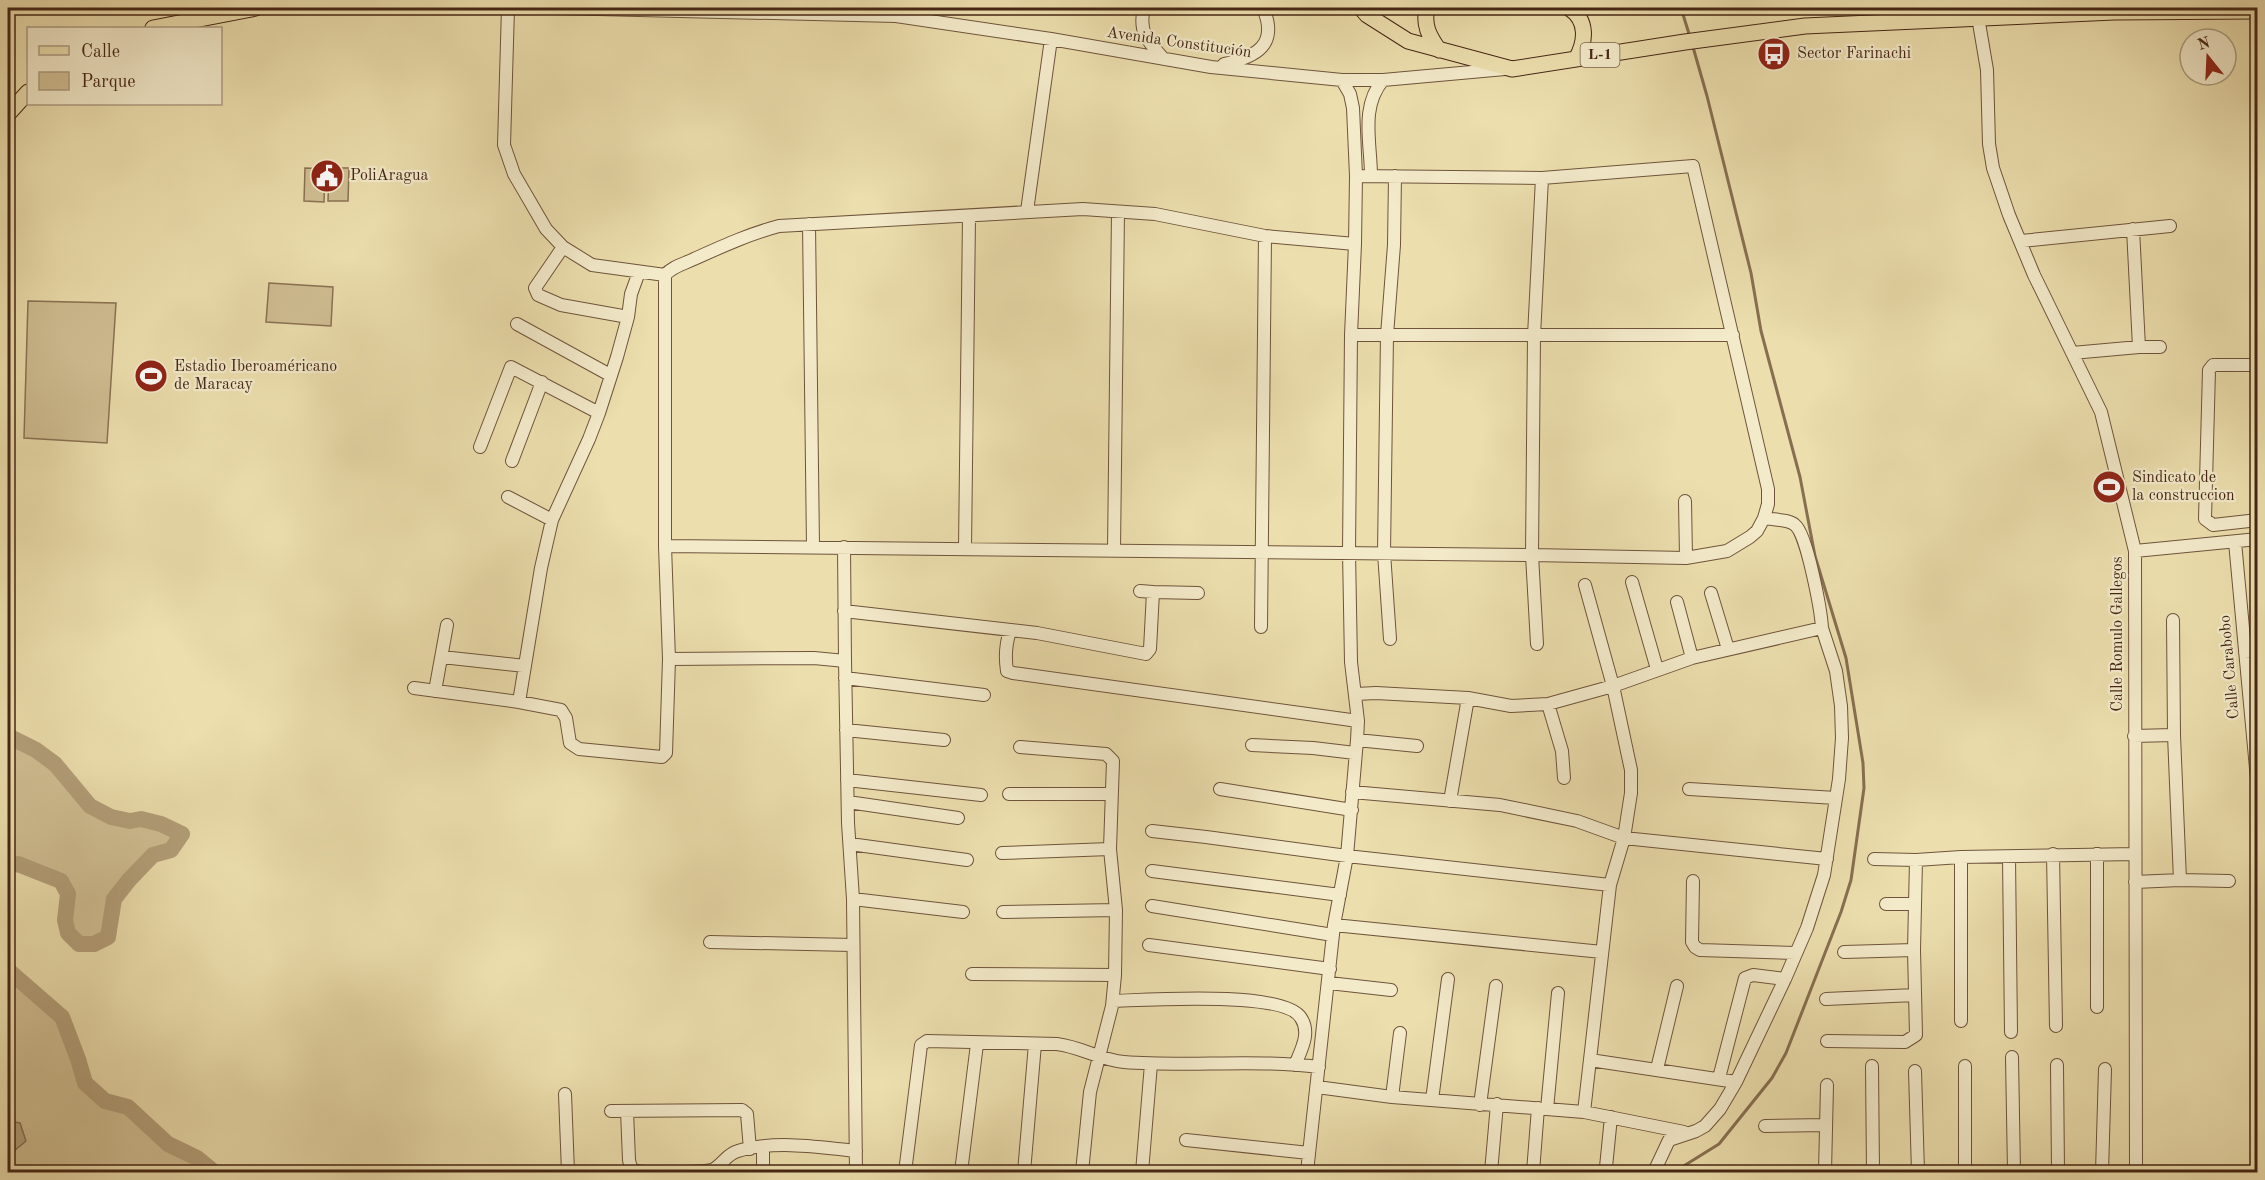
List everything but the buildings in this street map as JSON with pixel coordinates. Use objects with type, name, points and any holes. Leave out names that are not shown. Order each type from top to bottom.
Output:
[{"type":"main road","points":[[158,27],[256,8]]},
{"type":"main road","name":"L-1","points":[[1361,8],[1367,15],[1408,40],[1512,69],[1688,41],[1805,26],[2114,12],[2258,11]]},
{"type":"main road","points":[[1426,8],[1424,18],[1426,28],[1439,50]]},
{"type":"main road","points":[[1569,8],[1576,12],[1583,26],[1582,48],[1576,59]]},
{"type":"main road","points":[[8,114],[27,93]]},
{"type":"street","points":[[508,8],[504,145],[514,174],[546,229],[563,247],[592,265],[665,274],[674,267],[752,233],[779,226],[1083,209],[1155,214],[1265,236],[1355,244]]},
{"type":"street","name":"Avenida Constitución","points":[[555,8],[896,16],[1051,39],[1211,67],[1342,80],[1383,80],[1512,69]]},
{"type":"street","points":[[1144,8],[1141,23],[1144,33],[1164,59]]},
{"type":"street","points":[[1211,67],[1245,59],[1256,54],[1265,45],[1268,36],[1267,19],[1263,8]]},
{"type":"street","name":"Calle Romulo Gallegos","points":[[1978,17],[1987,70],[1989,144],[1993,168],[2009,215],[2034,275],[2101,412],[2135,551],[2136,1173]]},
{"type":"street","points":[[1027,211],[1051,39]]},
{"type":"street","points":[[1307,1173],[1334,930],[1347,856],[1358,740],[1356,694],[1351,662],[1348,552],[1355,171],[1353,108],[1350,94],[1342,80]]},
{"type":"street","points":[[1371,170],[1368,143],[1369,108],[1375,90],[1383,80]]},
{"type":"street","points":[[664,546],[1348,552],[1686,558],[1699,557],[1735,547],[1757,531],[1768,504],[1768,489],[1693,166],[1542,178],[1395,176],[1371,170],[1355,171]]},
{"type":"street","points":[[1390,639],[1384,553],[1387,335],[1394,246],[1395,176]]},
{"type":"street","points":[[1537,644],[1533,555],[1534,336],[1542,178]]},
{"type":"street","points":[[1114,550],[1118,212]]},
{"type":"street","points":[[965,548],[969,217]]},
{"type":"street","points":[[809,224],[813,547]]},
{"type":"street","points":[[2021,241],[2170,225]]},
{"type":"street","points":[[2133,229],[2139,346]]},
{"type":"street","points":[[1261,627],[1265,236]]},
{"type":"street","points":[[563,247],[535,288],[538,295],[561,305],[628,317]]},
{"type":"street","points":[[519,702],[541,568],[552,520],[590,439],[628,317],[631,294],[639,272]]},
{"type":"street","points":[[414,688],[561,710],[566,718],[567,738],[579,749],[662,757],[667,747],[669,659],[664,546],[665,274]]},
{"type":"street","points":[[517,324],[610,375]]},
{"type":"street","points":[[1351,335],[1733,334]]},
{"type":"street","points":[[2072,353],[2160,346]]},
{"type":"street","points":[[2258,365],[2213,365],[2209,370],[2205,519],[2213,525],[2258,520]]},
{"type":"street","points":[[480,447],[511,367],[599,413]]},
{"type":"street","points":[[512,461],[542,382]]},
{"type":"street","points":[[508,497],[552,520]]},
{"type":"street","points":[[1685,501],[1686,558]]},
{"type":"street","points":[[1654,1173],[1669,1140],[1705,1125],[1720,1108],[1736,1082],[1785,980],[1814,908],[1827,859],[1842,738],[1841,706],[1832,657],[1822,628],[1810,561],[1798,527],[1764,518]]},
{"type":"street","points":[[2135,551],[2258,539]]},
{"type":"street","name":"Calle Carabobo","points":[[2235,542],[2251,651],[2258,790]]},
{"type":"street","points":[[844,547],[847,780],[853,899],[856,1173]]},
{"type":"street","points":[[1632,582],[1657,669]]},
{"type":"street","points":[[1584,1112],[1610,885],[1623,838],[1631,793],[1631,770],[1613,686],[1585,585]]},
{"type":"street","points":[[1140,591],[1198,593]]},
{"type":"street","points":[[844,611],[1037,633],[1146,654],[1150,649],[1153,592]]},
{"type":"street","points":[[1711,593],[1728,649]]},
{"type":"street","points":[[1677,602],[1692,658]]},
{"type":"street","points":[[2173,620],[2174,735],[2180,880]]},
{"type":"street","points":[[435,691],[447,625]]},
{"type":"street","points":[[1356,694],[1468,698],[1511,706],[1548,705],[1613,686],[1692,658],[1822,628]]},
{"type":"street","points":[[1010,631],[1007,639],[1006,664],[1007,671],[1013,673],[1358,721]]},
{"type":"street","points":[[442,657],[525,666]]},
{"type":"street","points":[[669,659],[814,658],[845,661]]},
{"type":"street","points":[[845,678],[984,695]]},
{"type":"street","points":[[1450,801],[1468,698]]},
{"type":"street","points":[[1548,705],[1562,751],[1564,778]]},
{"type":"street","points":[[846,730],[944,740]]},
{"type":"street","points":[[2134,736],[2174,735]]},
{"type":"street","points":[[1358,740],[1416,746]]},
{"type":"street","points":[[1252,745],[1314,748],[1355,753]]},
{"type":"street","points":[[1020,747],[1106,754],[1113,761],[1110,849],[1116,910],[1115,975],[1113,1001],[1090,1092],[1082,1173]]},
{"type":"street","points":[[847,780],[981,795]]},
{"type":"street","points":[[1220,789],[1352,810]]},
{"type":"street","points":[[1689,789],[1836,798]]},
{"type":"street","points":[[1352,792],[1500,805],[1577,820],[1623,838],[1827,859]]},
{"type":"street","points":[[1009,794],[1111,794]]},
{"type":"street","points":[[848,802],[958,818]]},
{"type":"street","points":[[1152,831],[1347,856],[1610,885]]},
{"type":"street","points":[[850,844],[967,860]]},
{"type":"street","points":[[1002,853],[1110,849]]},
{"type":"street","points":[[1874,859],[1916,860],[2053,854],[2135,854]]},
{"type":"street","points":[[2053,854],[2056,1026]]},
{"type":"street","points":[[2097,854],[2097,1007]]},
{"type":"street","points":[[1961,857],[1961,1021]]},
{"type":"street","points":[[2009,857],[2011,1032]]},
{"type":"street","points":[[1827,1041],[1905,1042],[1916,1035],[1914,904],[1916,860]]},
{"type":"street","points":[[1152,871],[1340,895]]},
{"type":"street","points":[[2135,882],[2229,880]]},
{"type":"street","points":[[1693,881],[1692,942],[1695,947],[1700,950],[1795,953]]},
{"type":"street","points":[[853,899],[963,912]]},
{"type":"street","points":[[1886,904],[1914,904]]},
{"type":"street","points":[[1152,906],[1334,930],[1602,952]]},
{"type":"street","points":[[1003,912],[1116,910]]},
{"type":"street","points":[[710,942],[852,945]]},
{"type":"street","points":[[1149,945],[1330,969]]},
{"type":"street","points":[[1844,952],[1914,950]]},
{"type":"street","points":[[972,974],[1115,975]]},
{"type":"street","points":[[1719,1078],[1745,978],[1753,975],[1785,980]]},
{"type":"street","points":[[1432,1100],[1448,979]]},
{"type":"street","points":[[1329,983],[1391,990]]},
{"type":"street","points":[[1480,1105],[1496,986]]},
{"type":"street","points":[[1657,1069],[1677,986]]},
{"type":"street","points":[[1533,1173],[1558,993]]},
{"type":"street","points":[[1826,999],[1915,996]]},
{"type":"street","points":[[1113,1001],[1232,999],[1294,1009],[1301,1018],[1306,1031],[1295,1065]]},
{"type":"street","points":[[1392,1097],[1400,1033]]},
{"type":"street","points":[[905,1173],[921,1045],[927,1041],[1074,1046],[1121,1062],[1151,1064],[1245,1062],[1319,1067]]},
{"type":"street","points":[[961,1173],[977,1044]]},
{"type":"street","points":[[1024,1173],[1035,1044]]},
{"type":"street","points":[[2012,1058],[2014,1173]]},
{"type":"street","points":[[1590,1060],[1736,1082]]},
{"type":"street","points":[[1142,1173],[1151,1064]]},
{"type":"street","points":[[2057,1065],[2058,1173]]},
{"type":"street","points":[[1872,1066],[1873,1173]]},
{"type":"street","points":[[1965,1066],[1965,1173]]},
{"type":"street","points":[[2102,1173],[2105,1069]]},
{"type":"street","points":[[1915,1071],[1918,1173]]},
{"type":"street","points":[[1825,1173],[1827,1085]]},
{"type":"street","points":[[1317,1087],[1392,1097],[1584,1112],[1688,1133]]},
{"type":"street","points":[[565,1094],[568,1173]]},
{"type":"street","points":[[1491,1173],[1497,1104]]},
{"type":"street","points":[[611,1111],[742,1110],[747,1114],[750,1149]]},
{"type":"street","points":[[627,1111],[629,1160],[636,1170],[649,1172],[712,1170],[720,1166],[725,1158],[734,1152],[763,1147],[809,1146],[856,1151]]},
{"type":"street","points":[[1606,1167],[1611,1118]]},
{"type":"street","points":[[1765,1126],[1826,1125]]},
{"type":"street","points":[[1186,1140],[1310,1153]]},
{"type":"street","points":[[763,1147],[763,1173]]},
{"type":"green space","points":[[305,168],[325,169],[324,202],[304,201]]},
{"type":"green space","points":[[329,168],[349,168],[348,201],[328,201]]},
{"type":"green space","points":[[269,283],[333,287],[331,326],[266,322]]},
{"type":"green space","points":[[28,301],[116,303],[107,443],[24,438]]},
{"type":"green space","points":[[8,736],[36,750],[55,764],[90,806],[111,817],[130,821],[141,819],[161,824],[182,834],[171,850],[153,855],[129,880],[114,899],[108,937],[94,944],[79,944],[68,933],[65,920],[68,894],[61,881],[18,864],[8,866]]},
{"type":"green space","points":[[8,970],[62,1017],[85,1083],[105,1101],[128,1107],[168,1144],[197,1158],[214,1172],[8,1172]]},
{"type":"shaded area","points":[[8,1121],[20,1123],[26,1141],[8,1156]]},
{"type":"waterway","points":[[1681,8],[1690,37]]},
{"type":"waterway","points":[[1674,1172],[1719,1144],[1772,1078],[1786,1053],[1841,912],[1851,880],[1864,788],[1863,763],[1846,658],[1815,556],[1800,477],[1761,331],[1751,273],[1693,47]]},
{"type":"waterway","points":[[8,736],[36,750],[55,764],[90,806],[111,817],[130,821],[141,819],[161,824],[182,834],[171,850],[153,855],[129,880],[114,899],[108,937],[94,944],[79,944],[68,933],[65,920],[68,894],[61,881],[18,864],[8,866]]},
{"type":"waterway","points":[[8,970],[62,1017],[85,1083],[105,1101],[128,1107],[168,1144],[197,1158],[214,1172]]},
{"type":"place","name":"Sector Farinachi","points":[[1774,54]]},
{"type":"place","name":"PoliAragua","points":[[327,176]]},
{"type":"place","name":"Estadio Iberoaméricano de Maracay","points":[[151,376]]},
{"type":"place","name":"Sindicato de la construccion","points":[[2109,487]]}]
